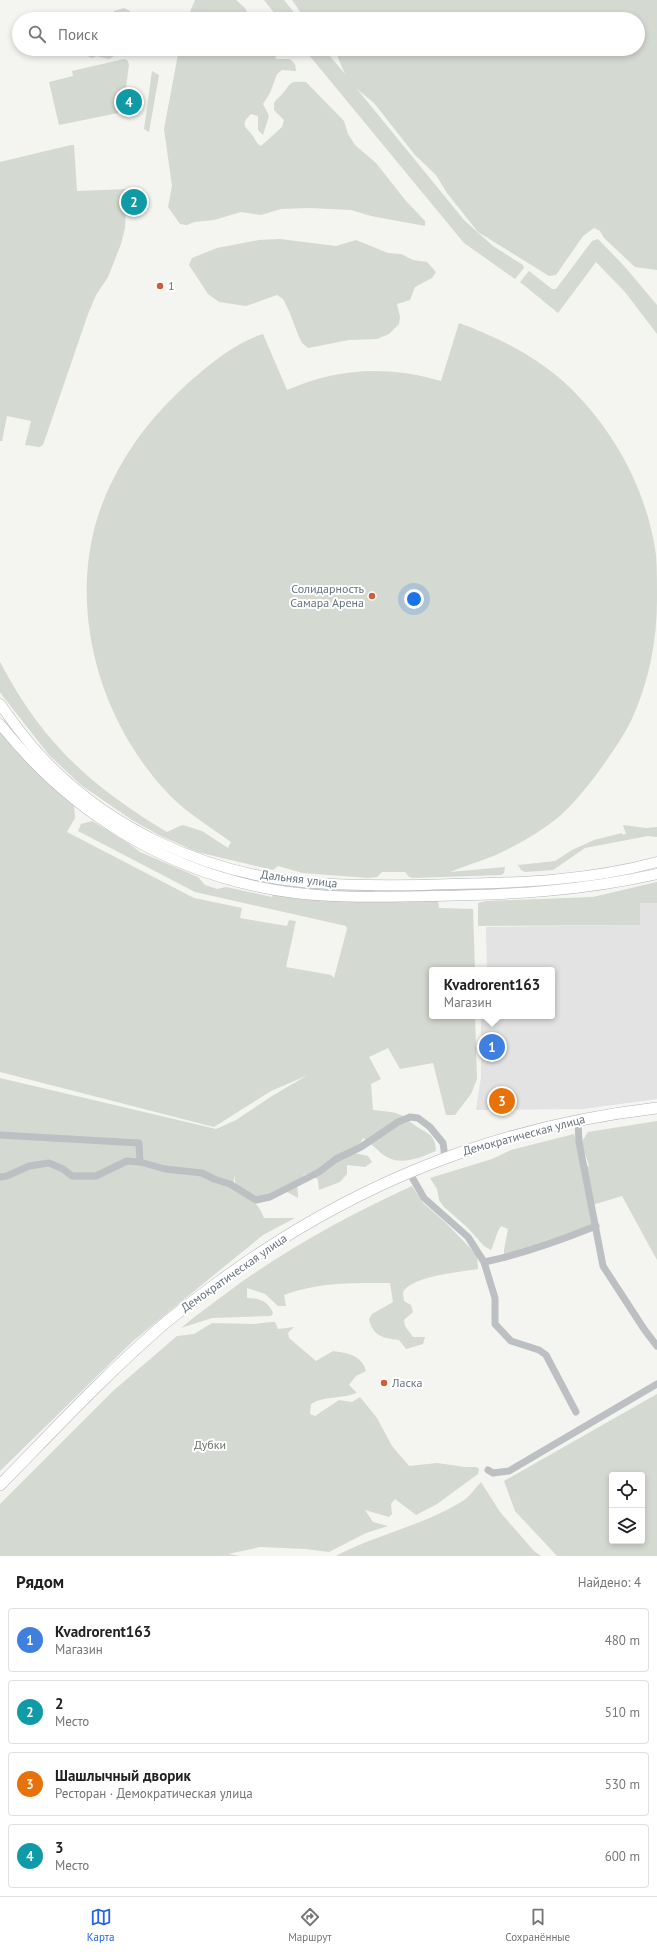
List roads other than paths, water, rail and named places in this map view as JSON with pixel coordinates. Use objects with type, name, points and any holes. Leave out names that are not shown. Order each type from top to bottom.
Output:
[{"type":"main road","name":"Дальняя улица","points":[[0,704],[40,756],[67,781],[116,819],[216,876],[277,890],[346,897],[392,897],[553,892],[654,875]]},
{"type":"main road","name":"Дальняя улица","points":[[0,724],[43,774],[86,809],[137,842],[182,858],[299,881],[392,885],[514,882],[587,876],[653,863]]},
{"type":"main road","points":[[653,863],[654,875]]},
{"type":"main road","points":[[514,882],[514,894]]},
{"type":"main road","points":[[392,885],[392,897]]},
{"type":"main road","name":"Демократическая улица","points":[[0,1485],[125,1359],[180,1311],[261,1251],[320,1215],[409,1172],[445,1157],[544,1128],[622,1112],[657,1108]]},
{"type":"street","points":[[0,1177],[7,1176],[29,1166],[49,1163],[63,1169],[72,1176],[96,1176],[127,1161],[140,1162],[165,1168],[202,1173],[230,1184],[256,1200],[270,1197],[319,1172],[336,1159],[361,1147],[398,1122],[410,1117],[418,1118],[430,1127],[443,1143],[445,1157]]},
{"type":"street","points":[[578,1121],[579,1142],[603,1266],[657,1346]]},
{"type":"street","points":[[0,1135],[139,1143],[140,1162]]},
{"type":"street","points":[[409,1172],[424,1198],[468,1237],[484,1262],[496,1298],[495,1324],[511,1341],[539,1350],[546,1355],[576,1412]]},
{"type":"street","points":[[484,1262],[552,1244],[596,1226]]},
{"type":"street","points":[[488,1470],[493,1473],[509,1471],[657,1384]]},
{"type":"place","name":"3","points":[[129,102]]},
{"type":"place","name":"2","points":[[134,202]]},
{"type":"place","name":"1","points":[[160,286]]},
{"type":"place","name":"Солидарность Самара Арена","points":[[372,596]]},
{"type":"place","name":"Kvadrorent163","points":[[492,1047]]},
{"type":"place","name":"Шашлычный дворик","points":[[502,1101]]},
{"type":"place","name":"Ласка","points":[[384,1383]]},
{"type":"park label","name":"Дубки","points":[[210,1445]]}]
